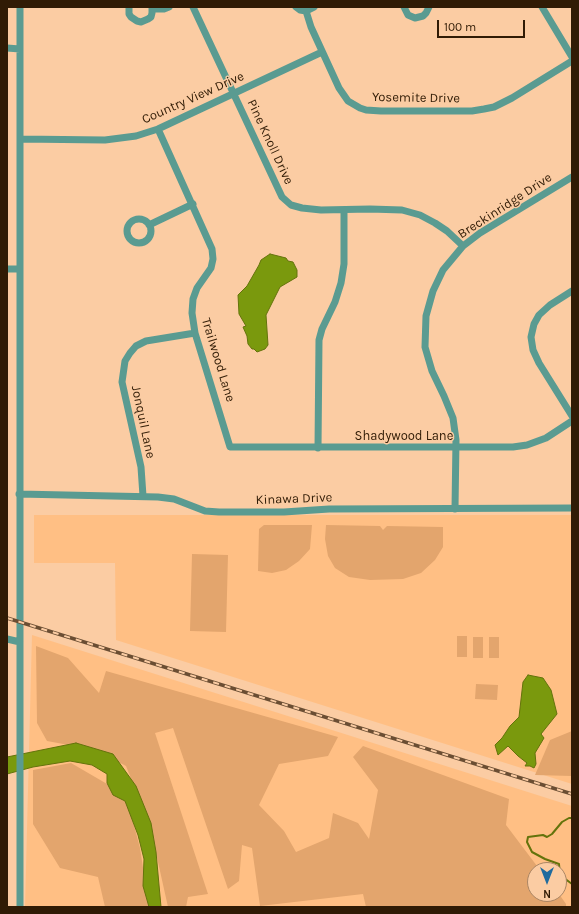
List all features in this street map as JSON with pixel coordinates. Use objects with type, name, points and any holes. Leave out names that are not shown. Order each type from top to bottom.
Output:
[{"type":"street","points":[[20,7],[20,907]]},
{"type":"street","points":[[129,7],[129,14],[131,17],[134,20],[141,22],[151,17],[153,8],[164,9],[169,7]]},
{"type":"street","name":"Pine Knoll Drive","points":[[193,7],[282,197],[291,205],[302,208],[344,210],[402,210],[420,215],[447,231],[463,246]]},
{"type":"street","points":[[296,7],[300,10],[306,11],[314,7]]},
{"type":"street","points":[[404,7],[408,15],[415,18],[423,16],[428,7]]},
{"type":"street","points":[[542,7],[572,57]]},
{"type":"street","name":"Yosemite Drive","points":[[306,11],[310,26],[339,88],[348,101],[366,110],[472,111],[494,107],[512,98],[572,61]]},
{"type":"street","points":[[7,48],[20,49]]},
{"type":"street","name":"Country View Drive","points":[[20,139],[105,140],[136,136],[158,129],[322,52]]},
{"type":"street","name":"Trailwood Lane","points":[[158,129],[212,249],[213,259],[211,268],[207,276],[197,288],[193,299],[192,313],[195,333],[230,447]]},
{"type":"street","name":"Breckinridge Drive","points":[[455,509],[456,448],[453,418],[427,357],[425,347],[425,327],[429,304],[443,270],[463,246],[480,233],[572,177]]},
{"type":"street","points":[[149,225],[193,204]]},
{"type":"street","points":[[318,448],[319,340],[322,329],[335,302],[341,283],[344,264],[344,210]]},
{"type":"street","points":[[7,269],[20,269]]},
{"type":"street","points":[[572,292],[550,305],[540,315],[534,324],[531,337],[533,350],[539,363],[572,416]]},
{"type":"street","name":"Jonquil Lane","points":[[143,496],[140,460],[122,382],[125,361],[130,352],[136,346],[146,341],[195,333]]},
{"type":"street","name":"Shadywood Lane","points":[[230,447],[513,447],[527,445],[546,438],[572,421]]},
{"type":"street","name":"Kinawa Drive","points":[[20,494],[143,496],[174,499],[205,511],[219,512],[288,512],[329,509],[572,508]]},
{"type":"street","points":[[7,639],[20,642]]},
{"type":"shaded area","points":[[270,254],[286,258],[288,261],[293,262],[297,270],[297,277],[280,287],[266,315],[268,345],[265,349],[257,352],[248,344],[247,336],[243,327],[246,326],[239,314],[238,295],[247,286],[261,260]]},
{"type":"shaded area","points":[[34,515],[572,515],[572,784],[116,640],[115,563],[34,563]]},
{"type":"shaded area","points":[[264,525],[312,525],[310,549],[299,561],[286,570],[272,573],[258,571],[259,529]]},
{"type":"shaded area","points":[[326,525],[380,526],[383,530],[387,526],[443,527],[443,547],[435,560],[421,573],[403,579],[370,580],[349,577],[335,568],[328,556],[325,539]]},
{"type":"shaded area","points":[[192,554],[228,555],[226,632],[190,631]]},
{"type":"shaded area","points":[[32,635],[572,806],[572,907],[25,907]]},
{"type":"shaded area","points":[[457,636],[467,636],[467,657],[457,657]]},
{"type":"shaded area","points":[[473,637],[483,637],[483,658],[473,658]]},
{"type":"shaded area","points":[[489,637],[499,637],[499,658],[489,658]]},
{"type":"shaded area","points":[[36,646],[68,658],[99,693],[106,671],[338,737],[328,756],[279,764],[259,805],[284,831],[296,852],[329,838],[333,813],[358,823],[369,839],[378,790],[353,757],[363,746],[509,799],[506,825],[534,862],[527,862],[527,902],[565,902],[566,907],[366,907],[363,894],[260,906],[252,848],[242,845],[239,881],[228,889],[173,728],[155,733],[208,894],[188,897],[186,907],[168,907],[150,826],[126,766],[96,750],[47,741],[37,723]]},
{"type":"shaded area","points":[[528,675],[543,678],[551,690],[557,714],[541,734],[544,738],[535,753],[536,764],[534,768],[525,766],[527,763],[508,746],[498,755],[495,745],[519,717],[523,682]]},
{"type":"shaded area","points":[[476,684],[498,685],[497,700],[475,699]]},
{"type":"shaded area","points":[[572,731],[572,776],[535,775],[550,740]]},
{"type":"shaded area","points":[[76,743],[113,754],[136,786],[151,823],[156,852],[161,907],[149,907],[143,886],[144,859],[138,835],[125,801],[113,795],[107,783],[107,774],[92,765],[70,761],[33,767],[7,774],[7,757]]},
{"type":"shaded area","points":[[71,763],[126,795],[140,848],[149,907],[105,907],[98,877],[60,868],[33,824],[33,770]]},
{"type":"waterway","points":[[572,818],[562,822],[552,834],[547,837],[543,835],[528,837],[527,842],[532,852],[559,864],[560,875],[572,884]]},
{"type":"railway","points":[[7,618],[572,794]]}]
